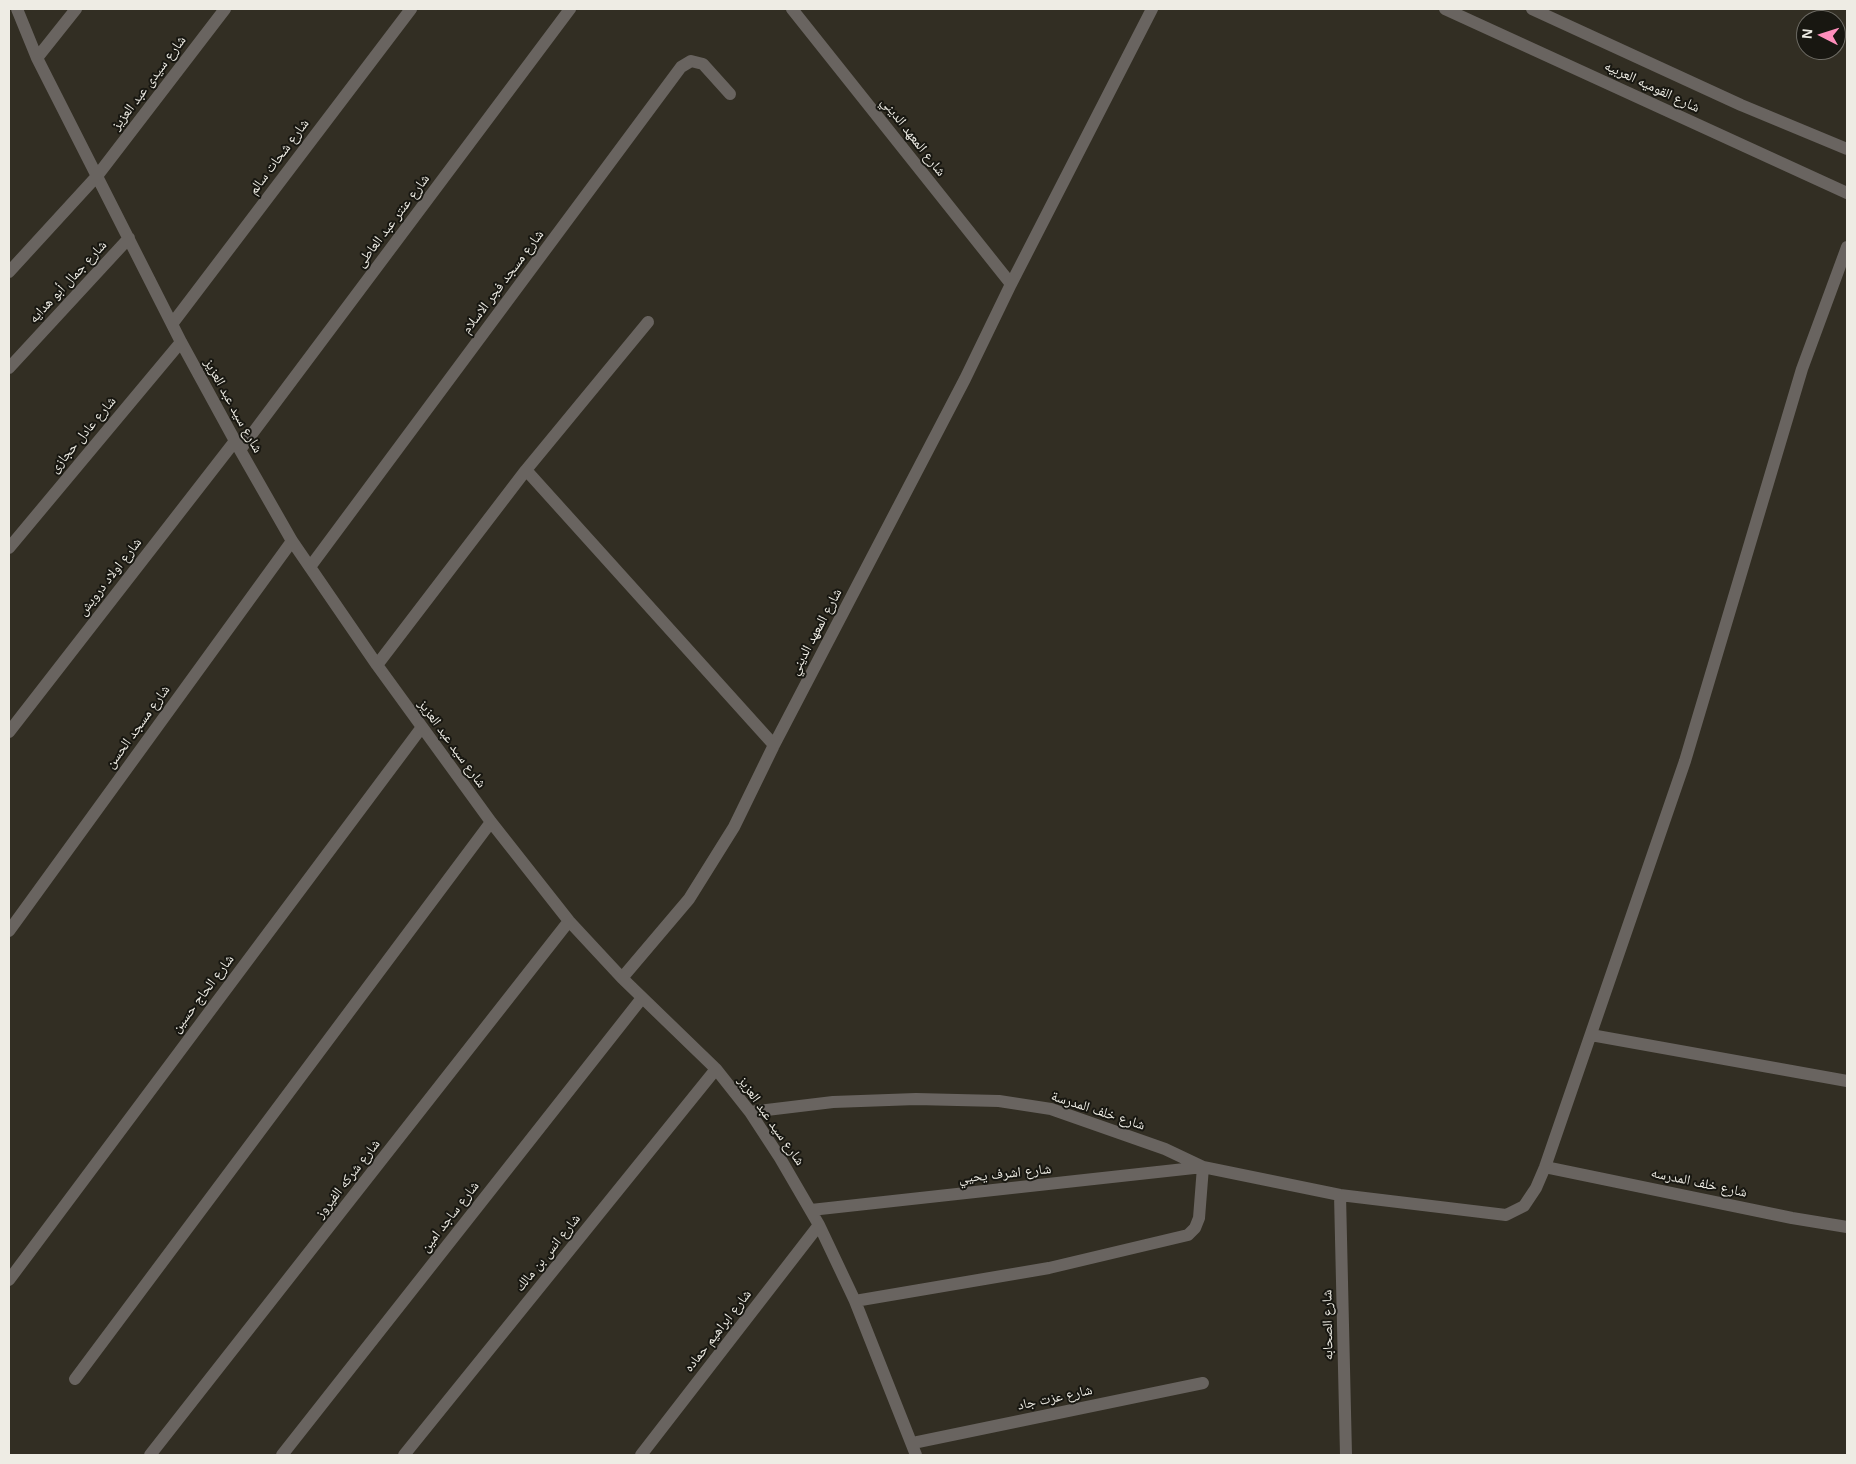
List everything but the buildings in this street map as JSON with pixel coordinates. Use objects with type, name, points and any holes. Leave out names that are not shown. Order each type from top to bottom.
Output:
[{"type":"street","name":"شارع سيد عبد العزيز","points":[[17,9],[37,58],[180,342],[292,541],[376,665],[491,822],[569,921],[622,978],[716,1069],[750,1112],[780,1158],[819,1225],[855,1301],[914,1449]]},
{"type":"street","points":[[37,58],[76,9]]},
{"type":"street","name":"شارع سيدى عبد العزيز","points":[[9,272],[97,176],[225,9]]},
{"type":"street","name":"شارع شحات سالم","points":[[172,324],[411,9]]},
{"type":"street","name":"شارع عنتر عبد العاطى","points":[[237,446],[570,9]]},
{"type":"street","name":"شارع المعهد الديني","points":[[792,9],[1011,284]]},
{"type":"street","name":"شارع المعهد الديني","points":[[622,978],[689,900],[734,827],[774,745],[965,378],[1152,9]]},
{"type":"street","name":"شارع القوميه العربيه","points":[[1445,9],[1847,193]]},
{"type":"street","name":"شارع القوميه العربيه","points":[[1532,9],[1741,105],[1847,149]]},
{"type":"street","name":"شارع مسجد فجر الاسلام","points":[[310,567],[681,67],[692,61],[703,64],[730,94]]},
{"type":"street","name":"شارع جمال أبو هدايه","points":[[9,368],[129,238]]},
{"type":"street","name":"شارع خلف المدرسة","points":[[750,1112],[851,1102],[916,1099],[999,1101],[1051,1109],[1165,1149],[1203,1167],[1340,1195],[1506,1215],[1524,1206],[1536,1188],[1545,1167],[1685,761],[1802,370],[1847,247]]},
{"type":"street","points":[[376,665],[526,470],[648,322]]},
{"type":"street","name":"شارع عادل حجازى","points":[[9,548],[180,342]]},
{"type":"street","name":"شارع اولاد درويش","points":[[9,732],[237,446]]},
{"type":"street","points":[[526,470],[774,745]]},
{"type":"street","name":"شارع مسجد الحسن","points":[[9,931],[292,541]]},
{"type":"street","name":"شارع الحاج حسين","points":[[9,1280],[422,727]]},
{"type":"street","points":[[75,1379],[491,822]]},
{"type":"street","name":"شارع شركه الفيروز","points":[[150,1455],[569,921]]},
{"type":"street","name":"شارع ساجد امين","points":[[282,1455],[642,998]]},
{"type":"street","points":[[1591,1035],[1847,1081]]},
{"type":"street","name":"شارع انس بن مالك","points":[[404,1455],[716,1069]]},
{"type":"street","points":[[855,1301],[1049,1268],[1188,1235],[1195,1228],[1199,1218],[1203,1167]]},
{"type":"street","name":"شارع اشرف يحيي","points":[[811,1210],[1203,1167]]},
{"type":"street","name":"شارع خلف المدرسه","points":[[1545,1167],[1792,1218],[1847,1227]]},
{"type":"street","name":"شارع الصحابه","points":[[1340,1195],[1346,1455]]},
{"type":"street","name":"شارع ابراهيم حماده","points":[[641,1455],[819,1225]]},
{"type":"street","name":"شارع عزت جاد","points":[[914,1449],[1203,1383]]}]
